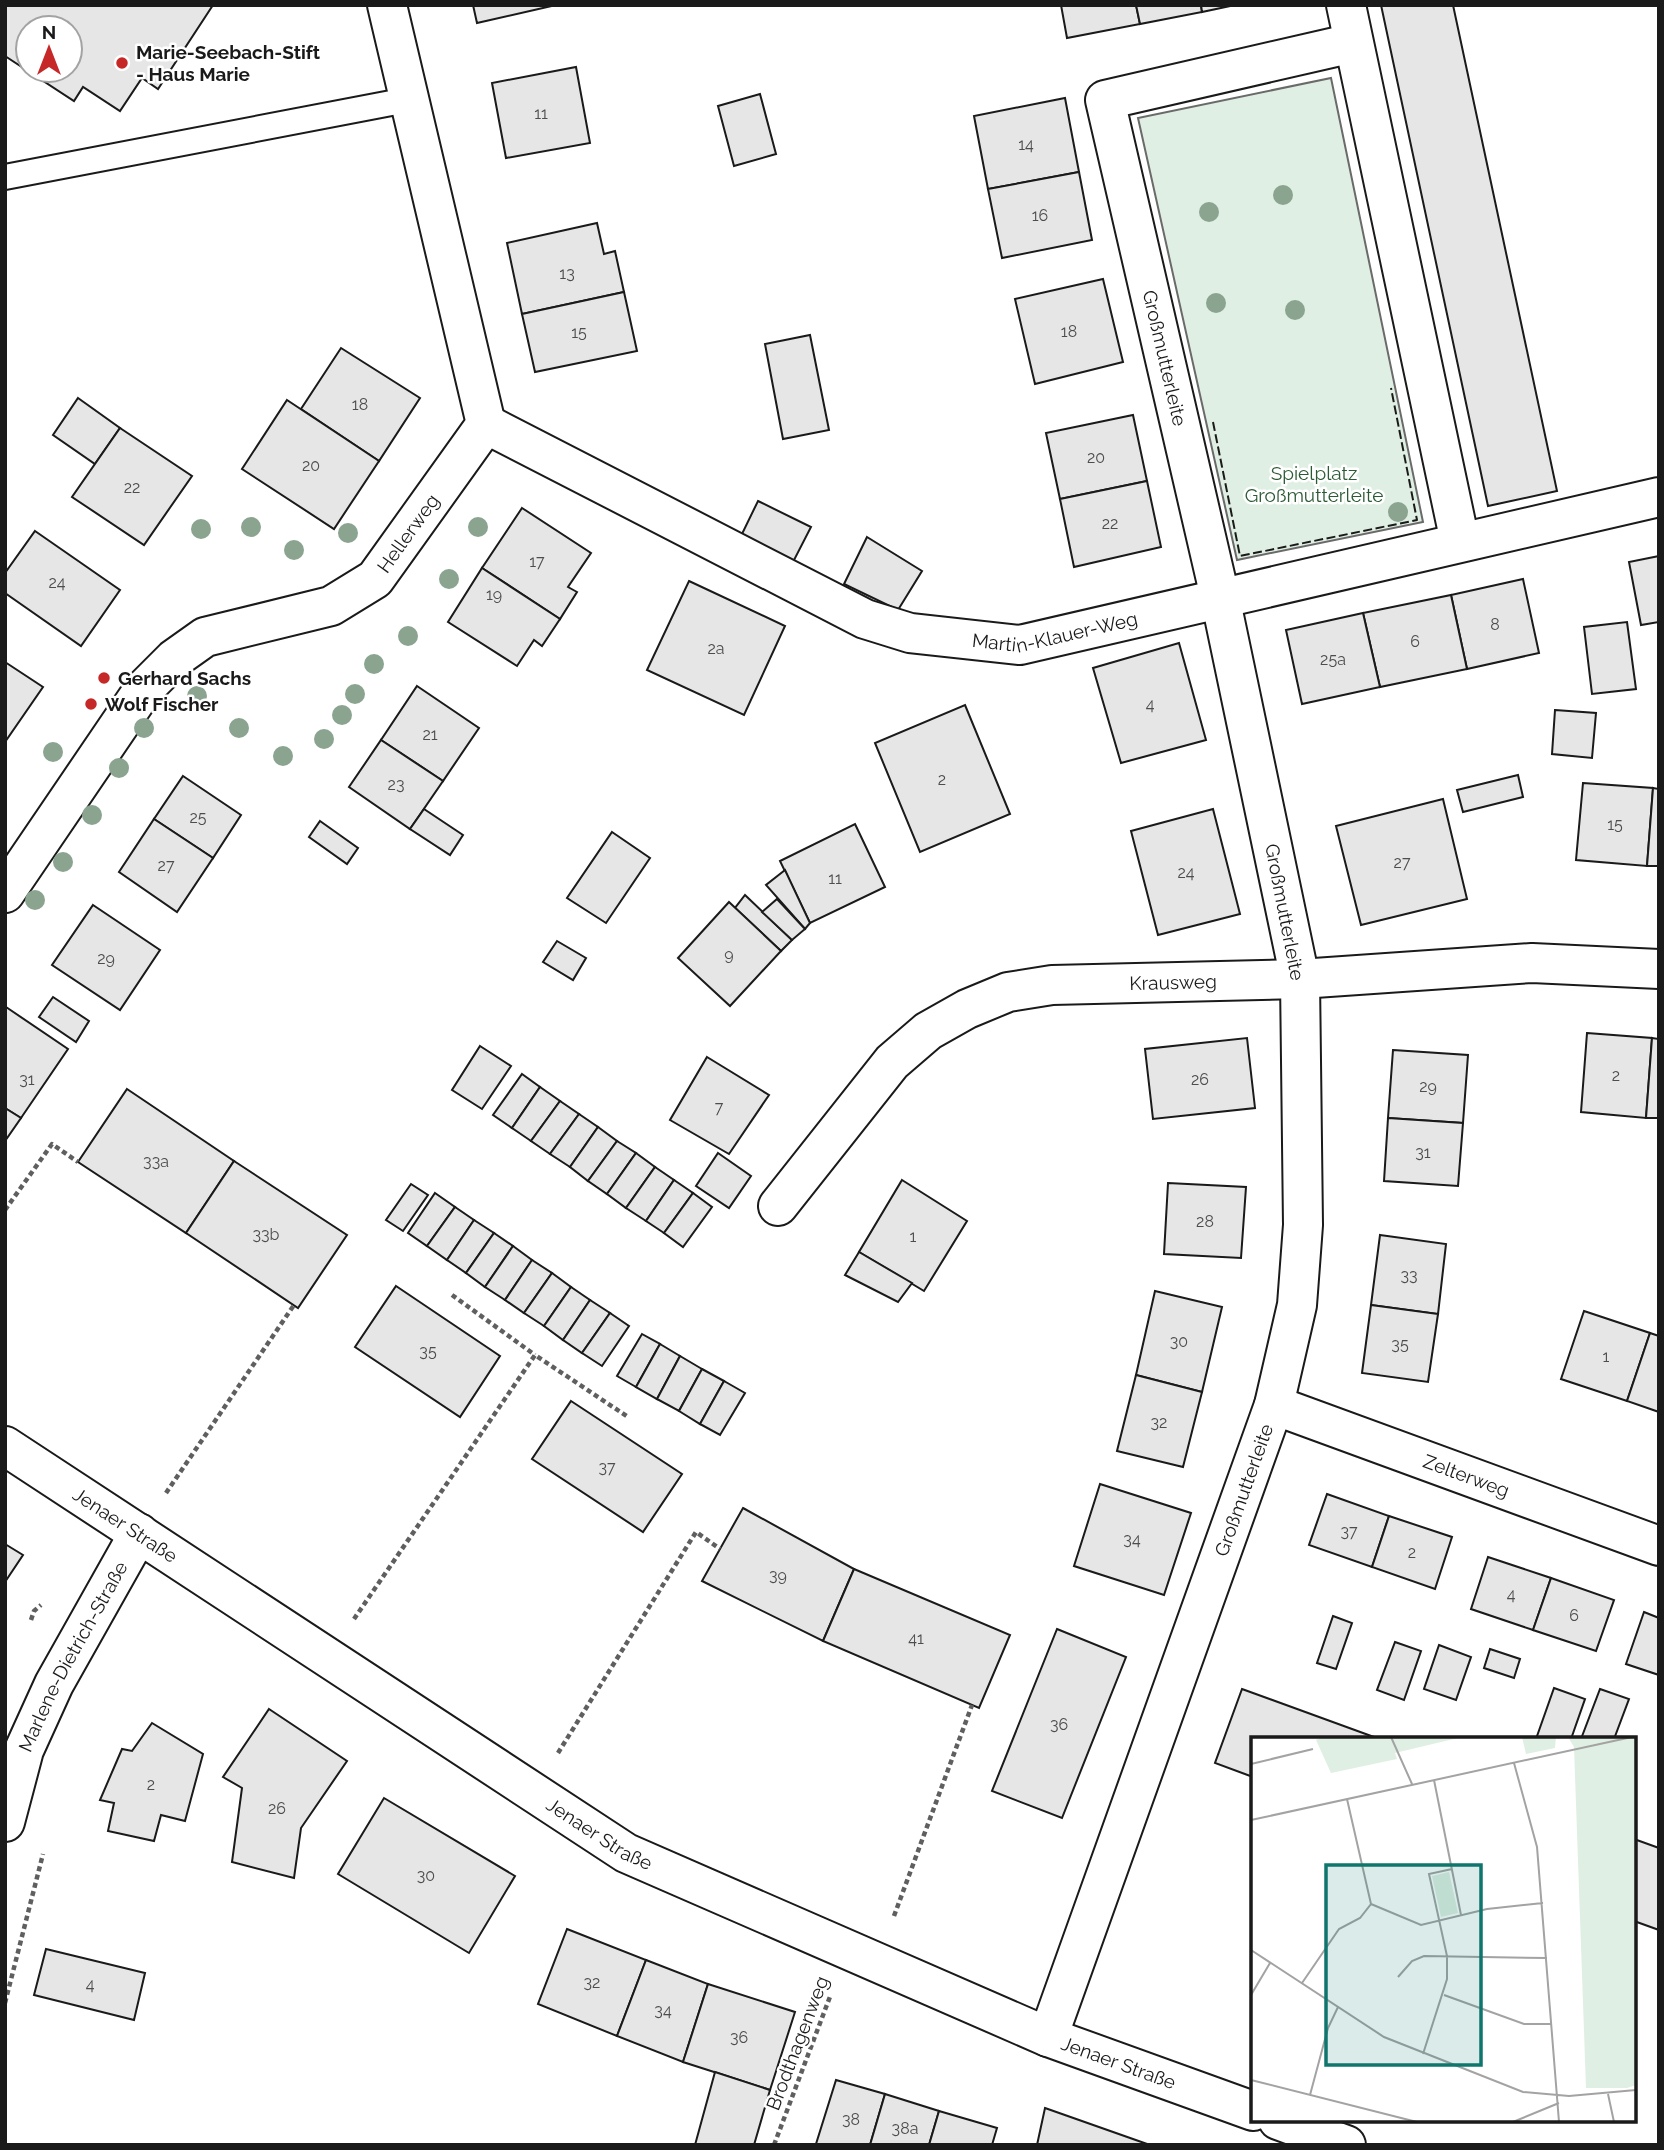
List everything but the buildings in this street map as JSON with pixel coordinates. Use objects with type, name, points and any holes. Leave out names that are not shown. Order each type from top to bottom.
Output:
[{"type":"street","points":[[387,5],[407,100],[486,424]]},
{"type":"street","points":[[1346,5],[1460,542]]},
{"type":"street","name":"Großmutterleite","points":[[1048,2037],[1274,1405],[1297,1305],[1303,1225],[1300,979],[1220,597],[1105,100],[1353,43]]},
{"type":"street","name":"Martin-Klauer-Weg","points":[[486,424],[865,619],[910,633],[1020,645],[1659,497]]},
{"type":"street","name":"Hellerweg","points":[[5,893],[143,690],[174,659],[205,637],[331,606],[375,579],[486,424]]},
{"type":"street","name":"Krausweg","points":[[778,1206],[892,1062],[928,1031],[967,1009],[1008,992],[1052,985],[1300,979],[1532,963],[1659,970]]},
{"type":"street","name":"Zelterweg","points":[[1274,1405],[1659,1546]]},
{"type":"street","name":"Jenaer Straße","points":[[5,1446],[626,1853],[1048,2037],[1251,2110]]},
{"type":"street","name":"Marlene-Dietrich-Straße","points":[[5,1822],[24,1750],[54,1684],[139,1533]]},
{"type":"street","points":[[1283,2122],[1346,2145]]},
{"type":"lane","points":[[5,177],[407,100]]},
{"type":"path","points":[[5,1210],[52,1144],[78,1162]]},
{"type":"path","points":[[452,1295],[535,1355],[628,1416]]},
{"type":"path","points":[[139,1533],[294,1305]]},
{"type":"path","points":[[328,1657],[535,1355]]},
{"type":"path","points":[[533,1792],[696,1532],[720,1549]]},
{"type":"path","name":"Brodthagenweg","points":[[774,2145],[862,1957],[972,1705]]},
{"type":"path","points":[[5,2003],[45,1847]]},
{"type":"green space","name":"Spielplatz Großmutterleite","points":[[1331,78],[1423,522],[1237,560],[1138,118]]},
{"type":"fence","points":[[1213,422],[1240,556],[1417,520],[1391,388]]},
{"type":"place","name":"Marie-Seebach-Stift - Haus Marie","points":[[122,63]]},
{"type":"place","name":"Gerhard Sachs","points":[[104,678]]},
{"type":"place","name":"Wolf Fischer","points":[[91,704]]}]
